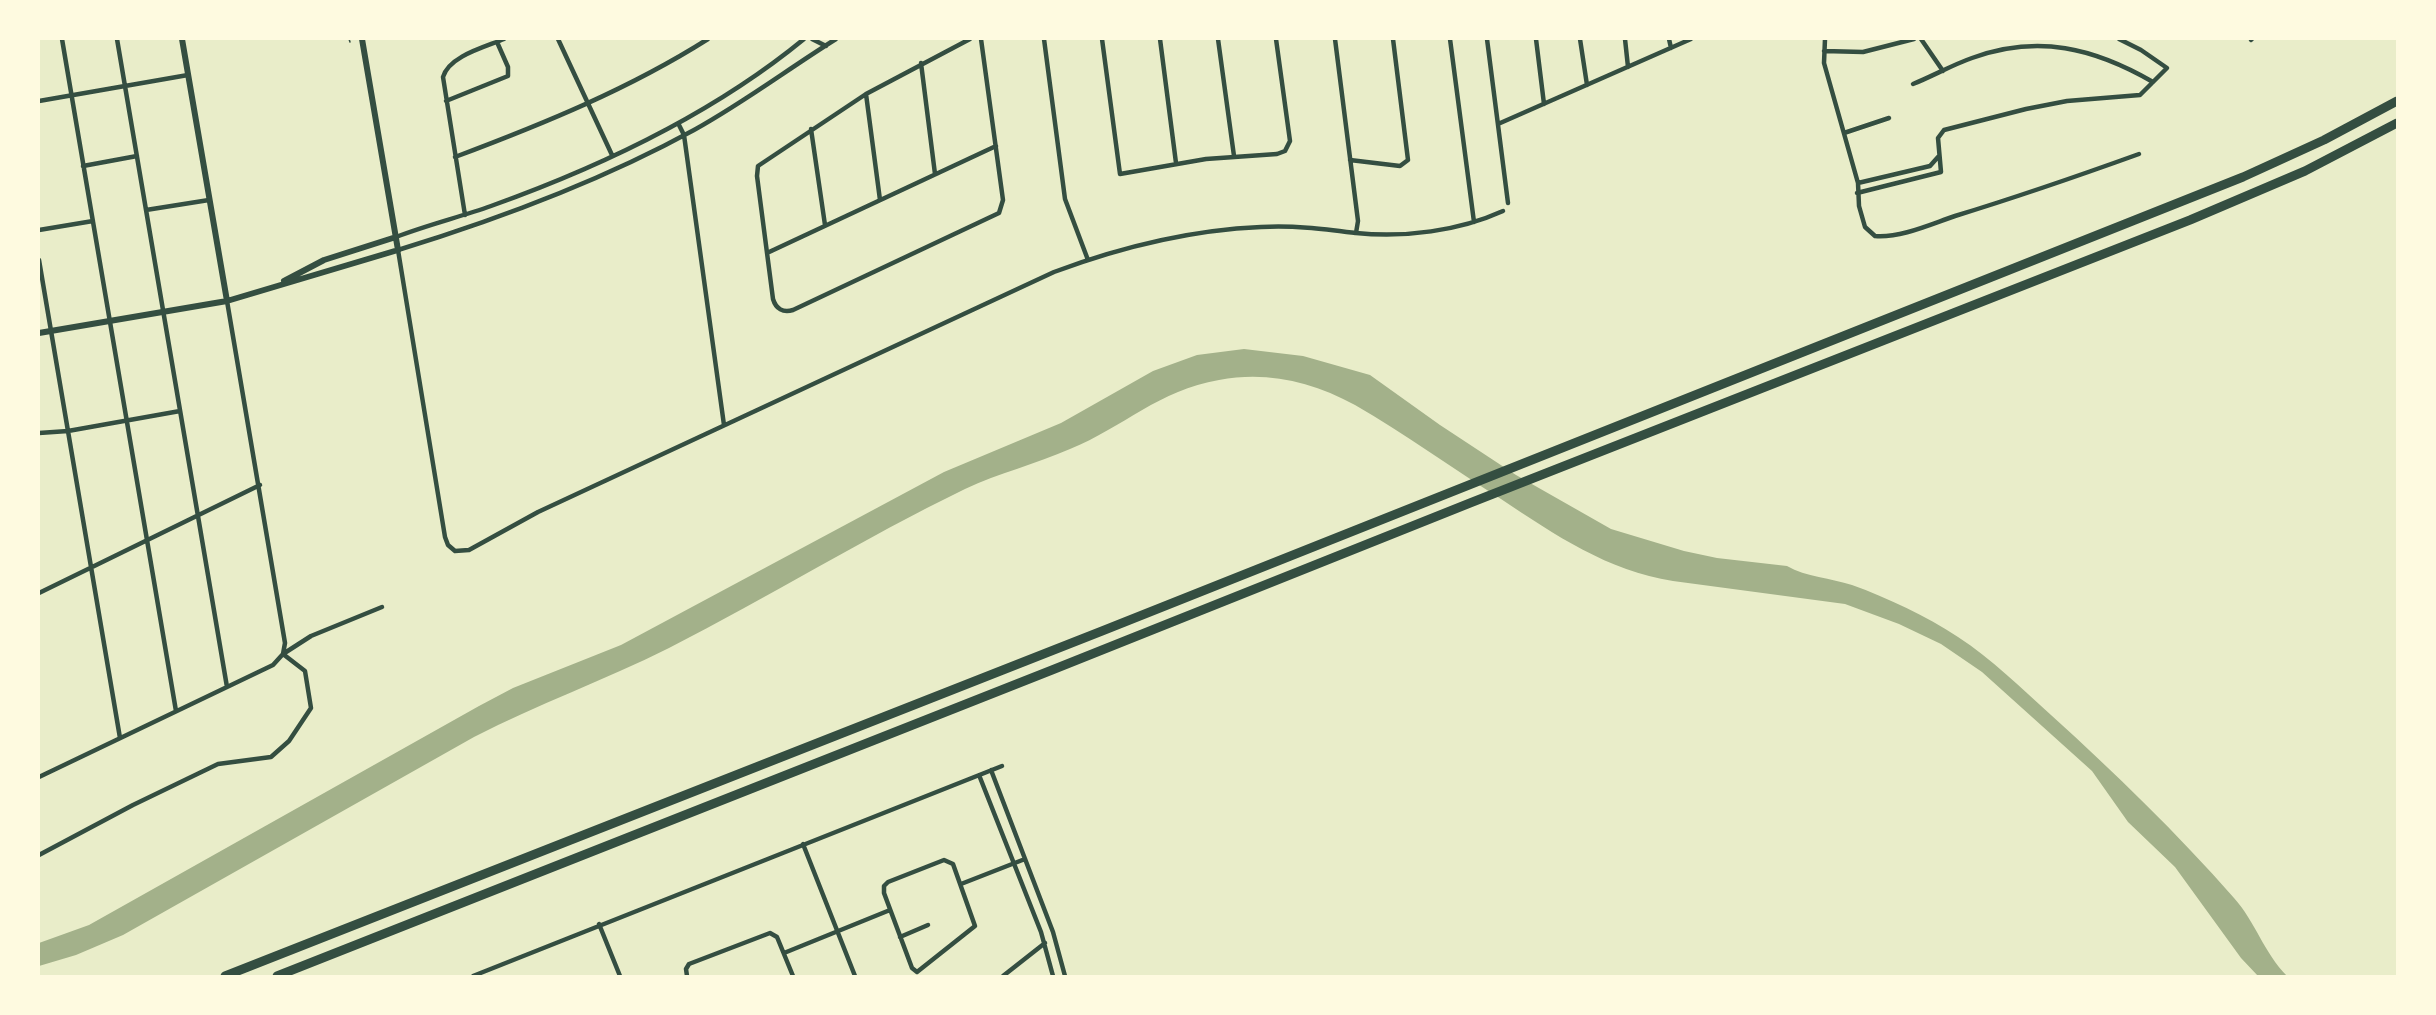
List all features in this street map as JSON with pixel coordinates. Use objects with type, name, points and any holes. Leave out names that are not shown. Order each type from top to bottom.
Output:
[{"type":"highway","points":[[225,976],[1524,463],[2270,165],[2351,127],[2397,101]]},
{"type":"highway","points":[[277,976],[2190,220],[2305,171],[2397,123]]},
{"type":"street","points":[[62,39],[176,711]]},
{"type":"street","points":[[117,39],[227,687]]},
{"type":"street","points":[[182,39],[260,485],[285,643],[283,654]]},
{"type":"street","points":[[362,39],[445,537],[448,545],[455,551],[470,550],[538,512],[1054,272],[1088,260],[1166,238],[1217,230],[1297,227],[1330,228],[1356,233],[1415,233],[1474,222],[1503,211]]},
{"type":"street","points":[[465,214],[443,77],[450,64],[504,39]]},
{"type":"street","points":[[558,39],[612,154]]},
{"type":"street","points":[[455,157],[588,103],[630,83],[708,39]]},
{"type":"street","points":[[276,286],[324,260],[545,185],[612,154],[678,123],[734,90],[804,39]]},
{"type":"street","points":[[812,39],[826,46]]},
{"type":"street","points":[[39,333],[226,301],[398,250],[529,205],[600,175],[684,135],[736,105],[836,39]]},
{"type":"street","points":[[969,39],[866,94],[762,162],[758,168],[767,253],[774,302],[779,309],[793,310],[996,216],[1003,204],[981,39]]},
{"type":"street","points":[[1044,39],[1065,199],[1088,260]]},
{"type":"street","points":[[1102,39],[1120,174],[1176,163],[1234,156],[1279,154],[1288,147],[1289,138],[1276,39]]},
{"type":"street","points":[[1160,39],[1176,163]]},
{"type":"street","points":[[1218,39],[1234,156]]},
{"type":"street","points":[[1335,39],[1358,221],[1356,233]]},
{"type":"street","points":[[1350,160],[1400,166],[1408,160],[1393,39]]},
{"type":"street","points":[[1450,39],[1474,222]]},
{"type":"street","points":[[1487,39],[1508,203]]},
{"type":"street","points":[[1536,39],[1544,104]]},
{"type":"street","points":[[1580,39],[1587,85]]},
{"type":"street","points":[[1625,39],[1628,67]]},
{"type":"street","points":[[1669,39],[1671,48]]},
{"type":"street","points":[[1498,124],[1691,39]]},
{"type":"street","points":[[1825,39],[1824,63],[1858,183],[1857,193],[1865,227],[1875,236],[1885,237],[2017,197],[2139,154]]},
{"type":"street","points":[[1824,51],[1863,51],[1914,39]]},
{"type":"street","points":[[1921,39],[1943,71]]},
{"type":"street","points":[[1857,193],[1941,172],[1938,135],[1944,130],[2016,111],[2067,101],[2140,95],[2167,68],[2119,39]]},
{"type":"street","points":[[446,101],[508,76],[508,67],[497,42]]},
{"type":"street","points":[[1913,84],[1990,53],[2015,47],[2043,45],[2091,53],[2124,66],[2153,82]]},
{"type":"street","points":[[921,63],[936,174]]},
{"type":"street","points":[[39,101],[188,75]]},
{"type":"street","points":[[866,94],[880,200]]},
{"type":"street","points":[[1844,133],[1889,118]]},
{"type":"street","points":[[678,123],[684,135],[724,425]]},
{"type":"street","points":[[811,129],[825,225]]},
{"type":"street","points":[[767,253],[996,146]]},
{"type":"street","points":[[83,166],[137,156]]},
{"type":"street","points":[[1858,183],[1930,166],[1939,156]]},
{"type":"street","points":[[146,210],[209,200]]},
{"type":"street","points":[[39,230],[93,221]]},
{"type":"street","points":[[39,260],[120,738]]},
{"type":"street","points":[[39,433],[68,431],[180,411]]},
{"type":"street","points":[[39,593],[260,485]]},
{"type":"street","points":[[39,777],[273,665],[283,654],[311,636],[382,606]]},
{"type":"street","points":[[39,855],[218,764],[271,757],[289,741],[311,708],[306,671],[283,654]]},
{"type":"street","points":[[473,976],[1002,766]]},
{"type":"street","points":[[991,770],[1053,932],[1065,976]]},
{"type":"street","points":[[979,774],[1045,944],[1053,976]]},
{"type":"street","points":[[803,844],[855,976]]},
{"type":"street","points":[[961,884],[1025,859]]},
{"type":"street","points":[[944,860],[953,864],[961,884],[976,923],[973,929],[919,972],[913,970],[883,890],[886,883],[944,860]]},
{"type":"street","points":[[784,953],[890,910]]},
{"type":"street","points":[[600,924],[620,976]]},
{"type":"street","points":[[900,937],[928,925]]},
{"type":"street","points":[[687,976],[686,969],[689,964],[768,933],[776,935],[793,976]]},
{"type":"street","points":[[1003,976],[1045,944]]},
{"type":"shaded area","points":[[1244,349],[1303,356],[1370,375],[1516,475],[1611,529],[1684,551],[1717,558],[1787,566],[1802,573],[1852,585],[1907,608],[1946,629],[2006,674],[2099,759],[2168,827],[2241,907],[2272,957],[2287,976],[2258,976],[2241,958],[2175,867],[2128,822],[2092,771],[1982,672],[1941,644],[1899,624],[1845,604],[1673,581],[1626,569],[1562,538],[1355,405],[1322,390],[1289,380],[1255,377],[1219,380],[1178,392],[1070,449],[965,489],[890,527],[669,648],[474,737],[123,935],[76,955],[39,966],[39,943],[89,925],[513,688],[621,645],[944,472],[1061,423],[1153,371],[1197,355]]}]
